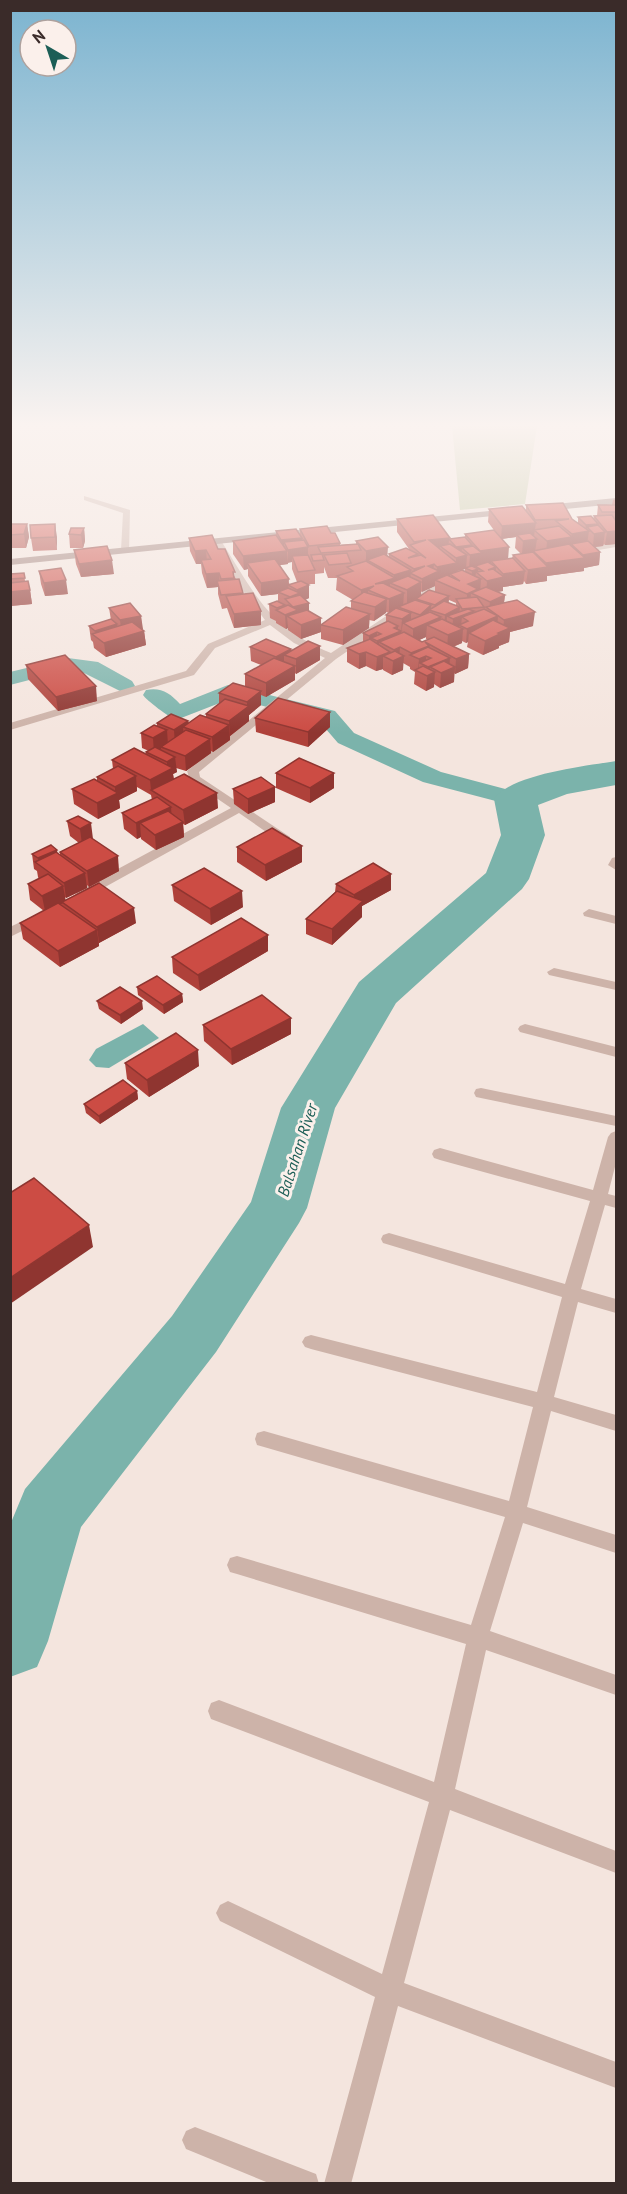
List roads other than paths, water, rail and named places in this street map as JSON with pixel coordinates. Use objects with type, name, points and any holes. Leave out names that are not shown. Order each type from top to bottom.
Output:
[{"type":"main road","points":[[10,562],[344,528]]},
{"type":"street","points":[[126,550],[127,528]]},
{"type":"street","points":[[217,541],[254,600],[278,628],[303,645],[332,657]]},
{"type":"street","points":[[559,554],[616,544]]},
{"type":"street","points":[[300,849],[194,778],[193,771],[332,657],[437,586],[466,575]]},
{"type":"street","points":[[10,727],[190,673],[200,665],[204,652],[213,645],[273,621]]},
{"type":"street","points":[[72,899],[238,808]]},
{"type":"street","points":[[616,861],[614,865],[616,866]]},
{"type":"street","points":[[10,933],[52,910]]},
{"type":"street","points":[[589,913],[616,920]]},
{"type":"street","points":[[554,972],[616,986]]},
{"type":"street","points":[[525,1029],[616,1052]]},
{"type":"street","points":[[481,1093],[616,1121]]},
{"type":"street","points":[[337,2184],[442,1797],[477,1637],[516,1512],[571,1294],[608,1200],[616,1137]]},
{"type":"street","points":[[440,1154],[608,1200]]},
{"type":"street","points":[[389,1239],[616,1306]]},
{"type":"street","points":[[311,1342],[545,1402],[616,1423]]},
{"type":"street","points":[[264,1438],[516,1512],[616,1544]]},
{"type":"street","points":[[237,1565],[477,1637],[616,1685]]},
{"type":"street","points":[[219,1711],[616,1862]]},
{"type":"street","points":[[228,1913],[388,1990],[616,2076]]},
{"type":"street","points":[[195,2140],[306,2184]]},
{"type":"water","points":[[143,1024],[159,1038],[109,1068],[96,1067],[89,1060],[96,1049]]},
{"type":"waterway","points":[[10,679],[68,664],[90,667],[124,686]]},
{"type":"waterway","points":[[154,695],[161,697],[176,713],[228,692],[327,716],[346,738],[432,777],[515,799]]},
{"type":"waterway","name":"Balsahan River","points":[[10,1641],[50,1512],[194,1334],[278,1208],[308,1108],[377,993],[506,879],[523,835],[515,799],[558,783],[616,773]]}]
